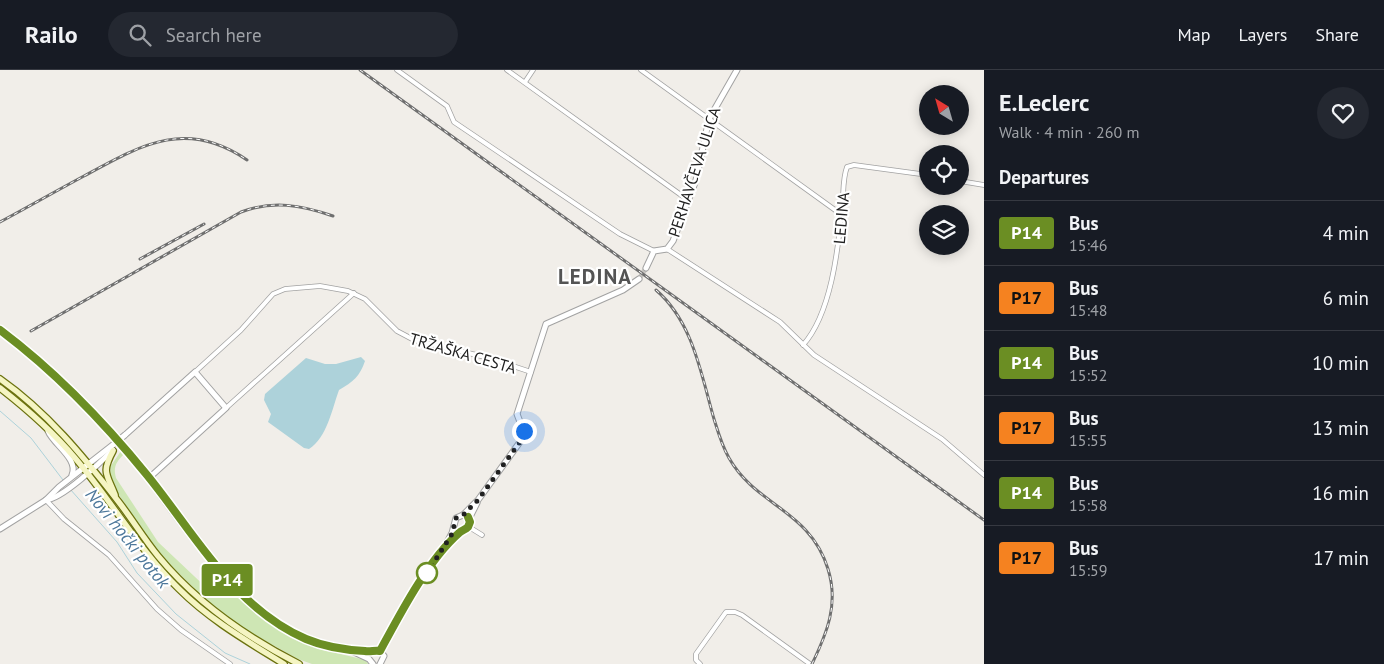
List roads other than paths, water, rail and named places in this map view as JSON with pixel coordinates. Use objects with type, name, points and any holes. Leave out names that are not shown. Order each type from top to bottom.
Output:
[{"type":"main road","points":[[0,379],[38,409],[90,466],[159,557],[197,597],[227,621],[299,664]]},
{"type":"main road","points":[[0,388],[48,430],[84,471],[140,546],[179,589],[224,627],[284,664]]},
{"type":"main road","points":[[113,447],[105,471],[118,502]]},
{"type":"street","points":[[397,70],[444,104],[454,122],[620,234],[654,251],[667,249],[780,322],[803,345],[832,368],[942,439],[984,475]]},
{"type":"street","points":[[507,70],[688,200]]},
{"type":"street","points":[[525,82],[533,70]]},
{"type":"street","points":[[641,70],[842,215]]},
{"type":"street","name":"PERHAVČEVA ULICA","points":[[667,249],[673,241],[696,180],[709,120],[737,70]]},
{"type":"street","name":"LEDINA","points":[[803,345],[820,315],[831,282],[838,253],[845,172],[850,165],[919,174]]},
{"type":"street","points":[[969,182],[984,185]]},
{"type":"street","points":[[646,268],[654,251]]},
{"type":"street","points":[[532,372],[543,330],[548,322],[623,290],[639,279]]},
{"type":"street","name":"TRŽAŠKA CESTA","points":[[90,466],[240,330],[267,299],[279,290],[320,286],[354,293],[372,305],[403,336],[420,343],[489,358],[532,372],[517,414],[525,435],[478,500]]},
{"type":"street","points":[[149,478],[354,293]]},
{"type":"street","points":[[0,330],[65,384],[114,435]]},
{"type":"street","points":[[195,372],[226,408]]},
{"type":"street","points":[[48,430],[51,439],[72,462],[74,468],[70,478]]},
{"type":"street","points":[[124,447],[215,566],[255,605],[280,624],[307,640],[348,650],[380,651]]},
{"type":"street","points":[[46,500],[53,500],[64,492],[90,466]]},
{"type":"street","points":[[0,529],[46,500],[59,486],[84,471]]},
{"type":"street","points":[[46,500],[64,519],[109,555],[181,630],[230,664]]},
{"type":"street","points":[[443,550],[455,525],[456,518],[463,515],[478,500]]},
{"type":"street","points":[[468,527],[469,519],[478,500]]},
{"type":"street","points":[[463,515],[469,519]]},
{"type":"street","points":[[455,525],[461,530]]},
{"type":"street","points":[[380,651],[406,603],[443,550],[461,530],[468,527]]},
{"type":"street","points":[[468,527],[482,535]]},
{"type":"street","points":[[700,664],[696,660],[696,654],[726,612],[730,611],[742,615],[810,664]]},
{"type":"street","points":[[348,650],[371,661],[372,652]]},
{"type":"street","points":[[380,651],[383,654],[384,663]]},
{"type":"water","points":[[361,357],[365,361],[361,371],[352,381],[339,390],[325,431],[309,449],[304,448],[268,422],[271,414],[264,400],[265,394],[306,358],[325,364],[336,364]]},
{"type":"waterway","name":"Novi hočki potok","points":[[0,411],[31,438],[63,480]]},
{"type":"waterway","name":"Novi hočki potok","points":[[70,489],[117,542],[137,573],[176,614],[225,653],[250,664]]},
{"type":"tunnel","points":[[639,279],[646,268]]},
{"type":"tunnel","points":[[114,435],[124,447]]},
{"type":"railway","points":[[360,70],[984,520]]},
{"type":"railway","points":[[0,222],[125,155],[145,146],[164,141],[184,138],[204,140],[225,147],[247,160]]},
{"type":"railway","points":[[31,331],[241,212],[264,206],[287,205],[333,216]]},
{"type":"railway","points":[[140,259],[204,224]]},
{"type":"railway","points":[[656,290],[669,303],[687,333],[700,367],[724,449],[729,458],[740,474],[753,487],[796,521],[820,549],[831,582],[832,606],[827,630],[812,664]]},
{"type":"district","name":"LEDINA","points":[[595,276]]}]
